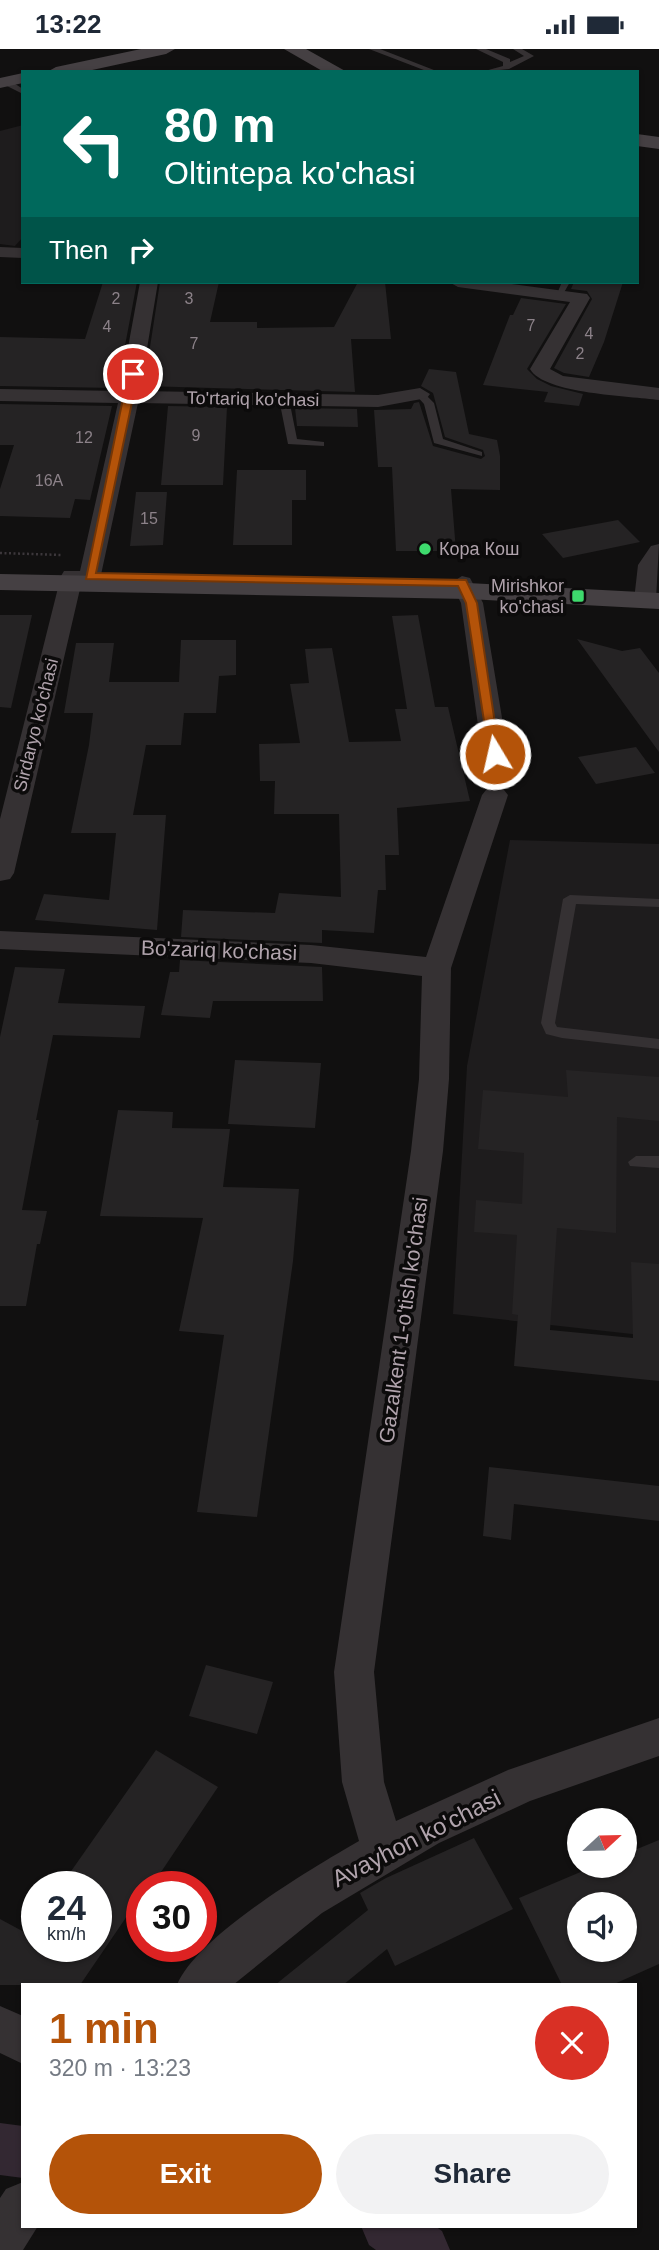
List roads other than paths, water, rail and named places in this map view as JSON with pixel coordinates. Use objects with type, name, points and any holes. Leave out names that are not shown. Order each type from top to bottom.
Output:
[{"type":"main road","points":[[66,70],[166,49]]},
{"type":"main road","points":[[285,52],[308,70]]},
{"type":"main road","points":[[285,52],[333,70]]},
{"type":"main road","points":[[639,133],[659,137]]},
{"type":"main road","points":[[639,140],[659,143]]},
{"type":"main road","points":[[0,575],[83,575],[465,587],[652,596]]},
{"type":"main road","points":[[0,582],[83,575]]},
{"type":"street","points":[[0,252],[21,253]]},
{"type":"street","name":"Sirdaryo ko'chasi","points":[[0,873],[83,575],[129,397],[149,284]]},
{"type":"street","points":[[493,284],[563,288],[581,298],[540,369],[542,373],[558,381],[659,394]]},
{"type":"street","name":"To'rtariq ko'chasi","points":[[0,395],[378,401],[421,394]]},
{"type":"street","points":[[652,596],[649,565],[659,551]]},
{"type":"street","points":[[465,587],[495,754]]},
{"type":"street","name":"Gazalkent 1-o'tish ko'chasi","points":[[383,1849],[363,1782],[354,1672],[427,1151],[434,1079],[437,968],[495,795]]},
{"type":"street","name":"Bo'zariq ko'chasi","points":[[0,940],[311,954],[437,968]]},
{"type":"street","name":"Avayhon ko'chasi","points":[[201,1983],[235,1950],[293,1906],[383,1849],[510,1790],[659,1737]]},
{"type":"street","points":[[0,2029],[21,2040]]},
{"type":"lane","points":[[373,49],[431,70]]},
{"type":"lane","points":[[480,49],[507,61],[506,67]]},
{"type":"lane","points":[[493,70],[530,56],[517,49]]},
{"type":"lane","points":[[421,394],[429,403],[438,441],[478,454]]},
{"type":"lane","points":[[284,399],[292,442],[320,444]]},
{"type":"lane","points":[[659,903],[570,899],[548,1023],[551,1030],[562,1033],[659,1044]]},
{"type":"lane","points":[[635,1162],[659,1163]]},
{"type":"waterway","points":[[0,2149],[21,2152]]},
{"type":"waterway","points":[[391,2228],[423,2250]]},
{"type":"place","name":"Кора Кош","points":[[425,549]]},
{"type":"place","name":"Mirishkor ko'chasi","points":[[578,596]]}]
